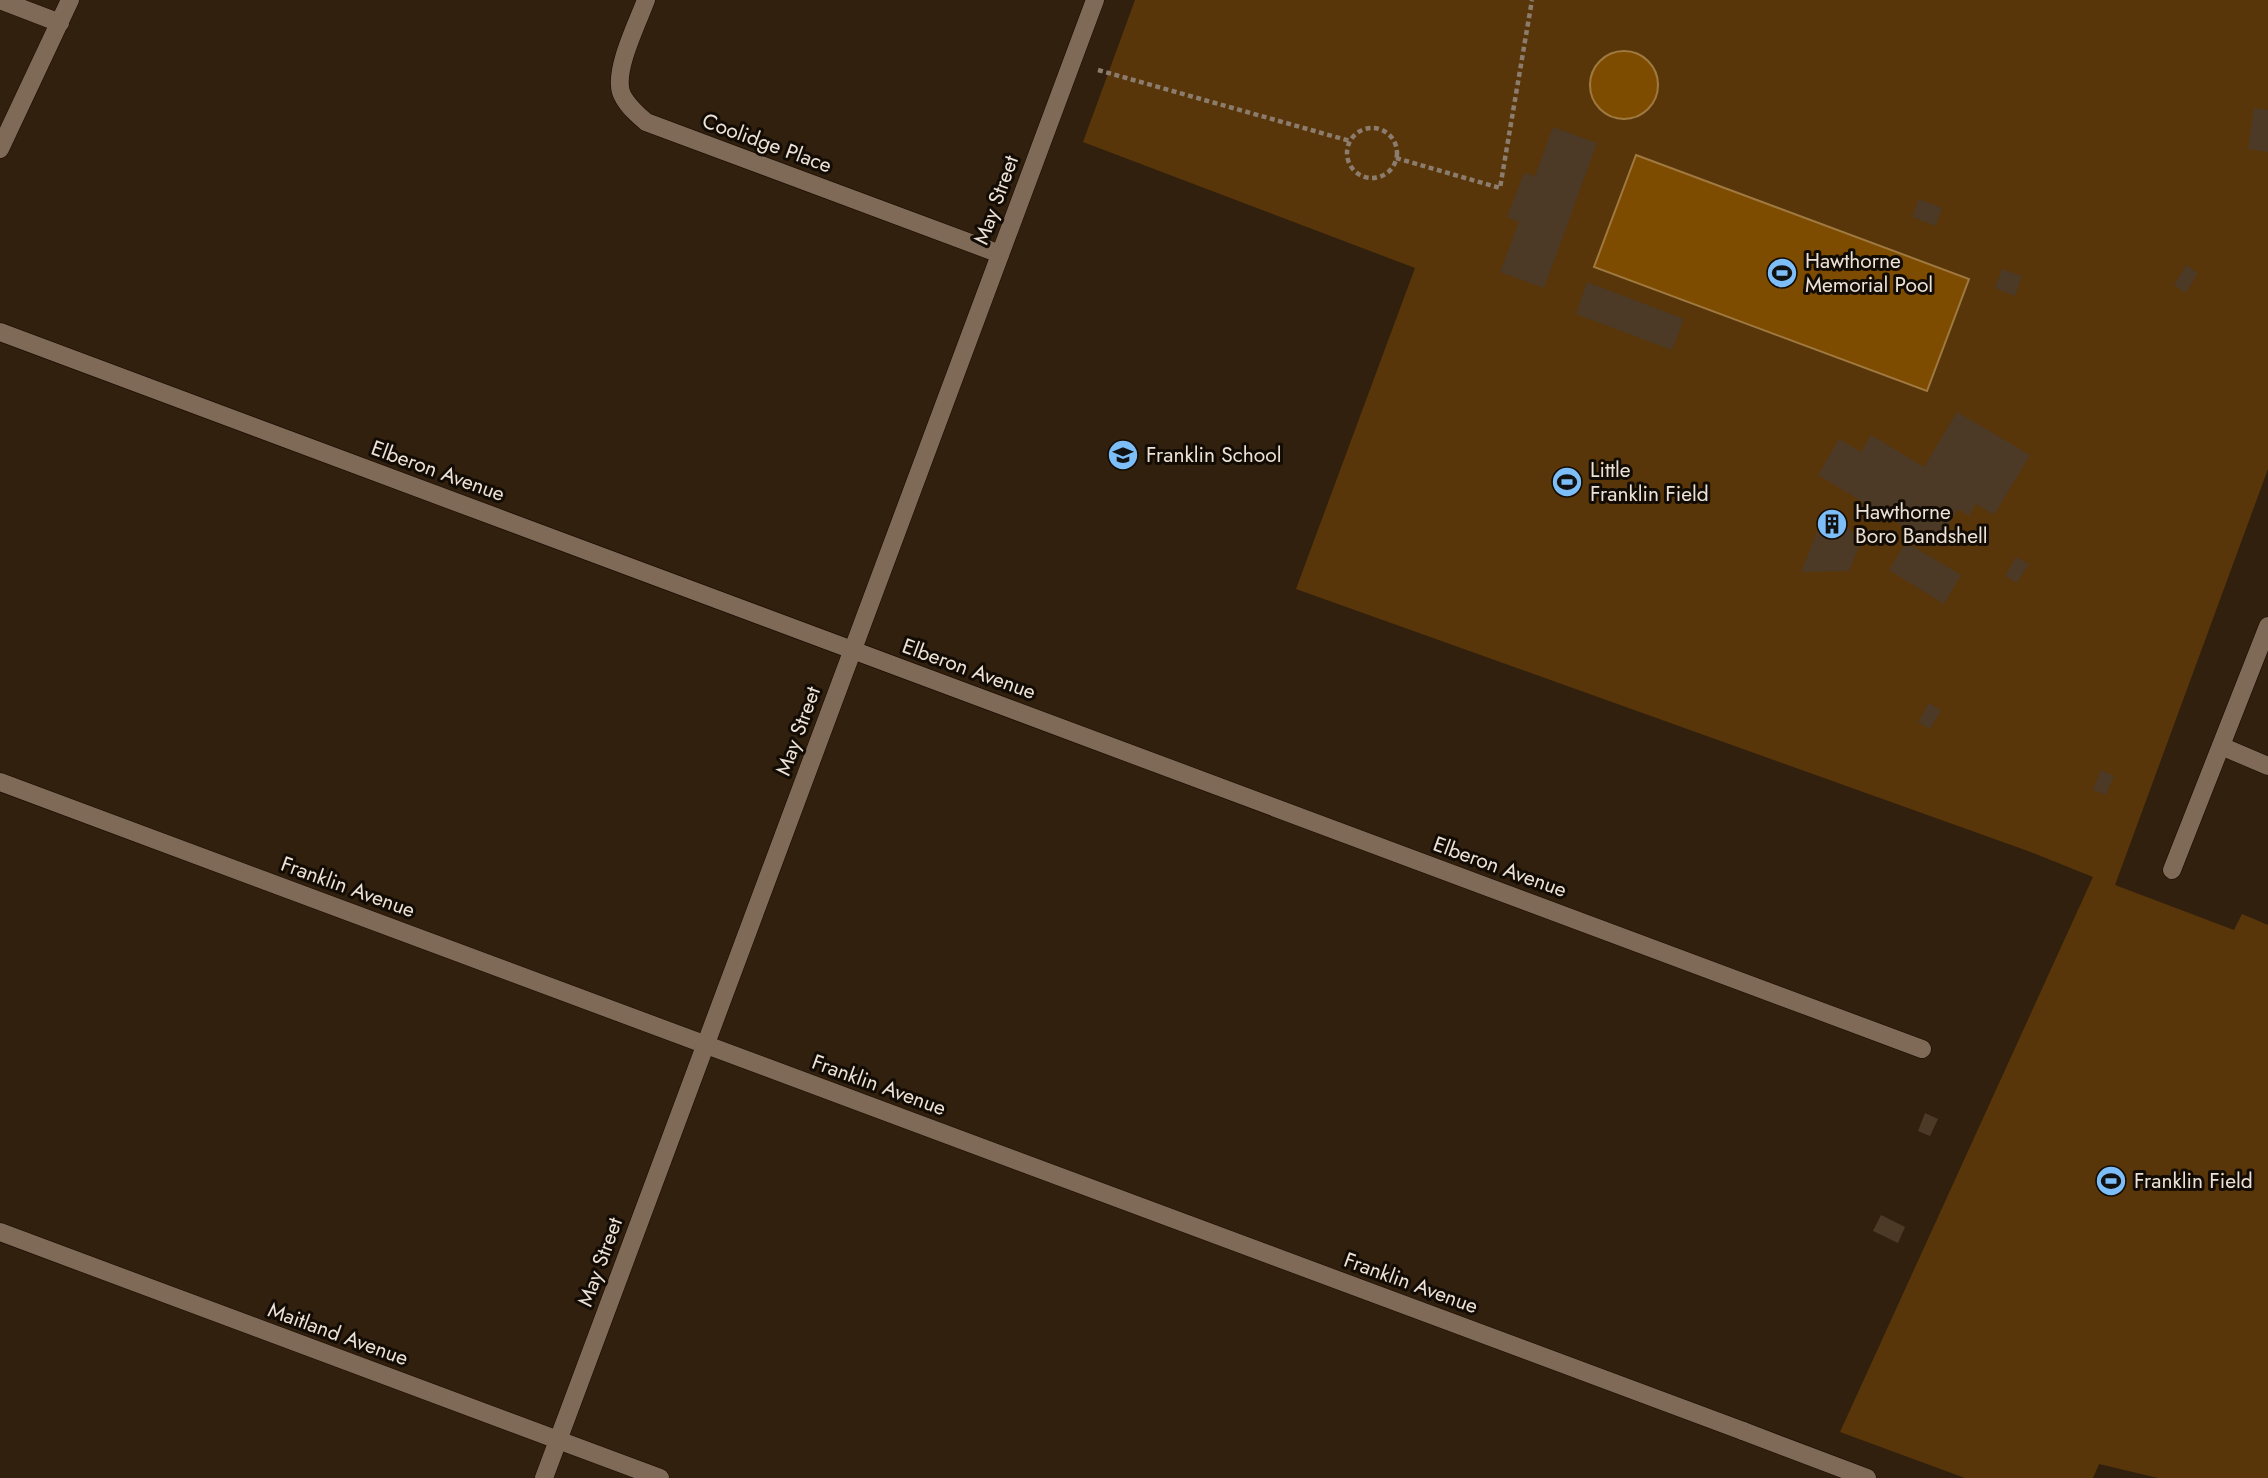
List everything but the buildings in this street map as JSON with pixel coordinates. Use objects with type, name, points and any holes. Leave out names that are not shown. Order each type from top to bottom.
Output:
[{"type":"street","points":[[0,0],[60,23]]},
{"type":"street","points":[[0,149],[70,0]]},
{"type":"street","name":"Coolidge Place","points":[[646,0],[620,75],[621,92],[631,108],[646,122],[1000,254]]},
{"type":"street","name":"May Street","points":[[544,1478],[1095,0]]},
{"type":"street","name":"Elberon Avenue","points":[[0,332],[1922,1049]]},
{"type":"street","points":[[2172,870],[2268,626]]},
{"type":"street","points":[[2221,746],[2268,766]]},
{"type":"street","name":"Franklin Avenue","points":[[0,782],[1867,1478]]},
{"type":"street","name":"Maitland Avenue","points":[[0,1232],[660,1478]]},
{"type":"path","points":[[1396,158],[1500,188],[1532,0]]},
{"type":"path","points":[[1071,63],[1350,141]]},
{"type":"path","points":[[1376,128],[1390,136],[1394,142],[1396,158],[1388,171],[1381,176],[1364,176],[1357,173],[1348,158],[1350,141],[1361,130],[1376,128]]},
{"type":"shaded area","points":[[1135,0],[2268,0],[2268,469],[2115,885],[2234,930],[2242,914],[2268,925],[2268,1478],[2158,1478],[2099,1464],[2093,1478],[1965,1478],[1840,1432],[2093,877],[2028,851],[1296,589],[1415,268],[1083,142]]},
{"type":"shaded area","points":[[1624,51],[1637,54],[1648,61],[1655,72],[1658,85],[1655,98],[1648,109],[1637,116],[1624,119],[1611,116],[1600,109],[1593,98],[1590,85],[1593,72],[1600,61],[1611,54]]},
{"type":"shaded area","name":"Hawthorne Memorial Pool","points":[[1636,155],[1969,279],[1927,391],[1594,267]]},
{"type":"place","name":"Hawthorne Memorial Pool","points":[[1782,273]]},
{"type":"place","name":"Franklin School","points":[[1123,455]]},
{"type":"place","name":"Little Franklin Field","points":[[1567,482]]},
{"type":"place","name":"Hawthorne Boro Bandshell","points":[[1832,524]]},
{"type":"place","name":"Franklin Field","points":[[2111,1181]]}]
